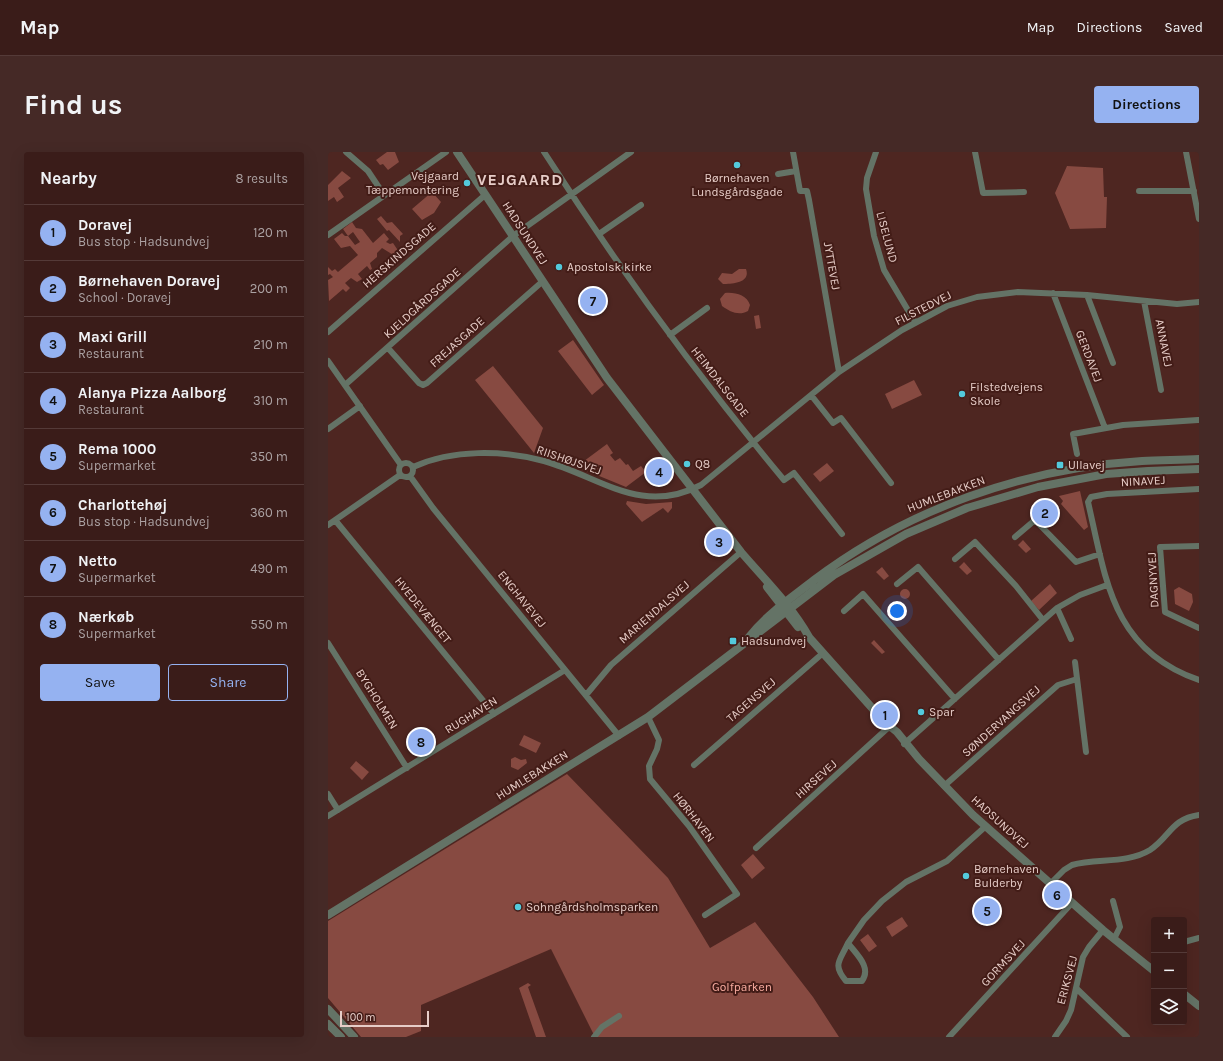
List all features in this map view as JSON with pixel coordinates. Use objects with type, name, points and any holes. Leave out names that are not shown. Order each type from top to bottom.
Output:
[{"type":"street","points":[[346,152],[368,171],[384,195]]},
{"type":"street","points":[[328,235],[446,152]]},
{"type":"street","name":"HADSUNDVEJ","points":[[457,152],[607,378],[741,552],[809,637],[944,786],[1050,884],[1103,930],[1151,968]]},
{"type":"street","name":"HEIMDALSGADE","points":[[544,152],[571,194],[670,334],[753,442],[784,480],[794,473],[842,534]]},
{"type":"street","name":"KJELDGÅRDSGADE","points":[[345,385],[513,236],[631,152]]},
{"type":"street","name":"JYTTEVEJ","points":[[793,152],[800,191],[807,191],[808,195],[839,372]]},
{"type":"street","name":"LISELUND","points":[[876,152],[867,178],[866,189],[874,236],[884,270],[915,322]]},
{"type":"street","points":[[975,152],[983,193],[1024,192]]},
{"type":"street","points":[[1186,152],[1199,219]]},
{"type":"street","points":[[778,174],[796,171]]},
{"type":"street","points":[[1139,191],[1194,191]]},
{"type":"street","name":"HERSKINDSGADE","points":[[328,332],[485,195]]},
{"type":"street","points":[[599,234],[640,205]]},
{"type":"street","name":"FREJASGADE","points":[[388,348],[419,383],[423,385],[542,281]]},
{"type":"street","name":"FILSTEDVEJ","points":[[692,489],[701,484],[839,372],[876,346],[915,322],[947,306],[977,297],[1018,292],[1087,295],[1177,304],[1199,302]]},
{"type":"street","name":"GERDAVEJ","points":[[1053,293],[1105,428]]},
{"type":"street","points":[[1087,295],[1113,363]]},
{"type":"street","name":"ANNAVEJ","points":[[1144,301],[1161,390]]},
{"type":"street","points":[[670,334],[707,308]]},
{"type":"street","points":[[328,361],[330,369],[345,385],[401,465]]},
{"type":"street","points":[[811,394],[834,423],[841,418],[891,483]]},
{"type":"street","points":[[328,429],[360,406]]},
{"type":"street","points":[[1077,454],[1073,434],[1122,425],[1198,420]]},
{"type":"street","name":"RIISHØJSVEJ","points":[[412,467],[451,456],[502,454],[545,462],[626,493],[642,497],[674,495],[692,489]]},
{"type":"street","name":"HUMLEBAKKEN","points":[[328,915],[648,717],[742,646],[826,571],[875,540],[912,520],[966,498],[1026,479],[1079,468],[1141,461],[1199,459]]},
{"type":"street","points":[[400,475],[404,477],[410,476],[413,473],[412,467],[407,463],[401,465]]},
{"type":"street","points":[[400,475],[399,470],[401,465]]},
{"type":"street","name":"HUMLEBAKKEN","points":[[786,607],[871,552],[923,526],[966,508],[1006,495],[1077,478],[1148,470],[1199,469]]},
{"type":"street","points":[[328,525],[400,475]]},
{"type":"street","name":"ENGHAVEVEJ","points":[[410,476],[433,508],[619,736]]},
{"type":"street","name":"NINAVEJ","points":[[1100,554],[1089,499],[1093,496],[1199,489]]},
{"type":"street","name":"HVEDEVÆNGET","points":[[335,520],[494,714]]},
{"type":"street","points":[[1015,537],[1035,520],[1076,562],[1100,554],[1107,585],[1120,616],[1140,643],[1167,665],[1185,675],[1199,680]]},
{"type":"street","points":[[955,559],[975,542],[1016,586],[1043,620]]},
{"type":"street","name":"DAGNYVEJ","points":[[1199,546],[1160,547],[1164,612],[1199,628]]},
{"type":"street","name":"MARIENDALSVEJ","points":[[586,695],[611,665],[741,552]]},
{"type":"street","points":[[898,584],[918,567],[999,660]]},
{"type":"street","points":[[906,745],[1057,608],[1080,595],[1107,585]]},
{"type":"street","points":[[844,611],[863,594],[955,699]]},
{"type":"street","points":[[1057,608],[1071,639]]},
{"type":"street","name":"BYGHOLMEN","points":[[328,643],[407,768]]},
{"type":"street","name":"TAGENSVEJ","points":[[694,765],[823,653]]},
{"type":"street","points":[[1075,662],[1086,752]]},
{"type":"street","name":"RUGHAVEN","points":[[328,816],[565,670]]},
{"type":"street","name":"SØNDERVANGSVEJ","points":[[944,786],[1058,686],[1077,680]]},
{"type":"street","name":"HØRHAVEN","points":[[648,717],[659,740],[658,749],[649,766],[650,779],[685,821],[736,894],[705,916]]},
{"type":"street","name":"HIRSEVEJ","points":[[756,848],[889,726]]},
{"type":"street","points":[[328,794],[338,810]]},
{"type":"street","points":[[1050,884],[1064,870],[1072,865],[1142,854],[1158,844],[1175,825],[1190,817],[1199,816]]},
{"type":"street","points":[[848,943],[865,966],[866,971],[862,981],[846,981],[839,972],[838,965],[848,943],[864,920],[882,901],[906,882],[947,861],[986,826]]},
{"type":"street","points":[[1113,901],[1120,927],[1120,931],[1114,939]]},
{"type":"street","name":"GORMSVEJ","points":[[949,1037],[1072,903]]},
{"type":"street","name":"ERIKSVEJ","points":[[1055,1037],[1066,1021],[1071,1010],[1083,957],[1103,930]]},
{"type":"street","points":[[1187,941],[1199,938]]},
{"type":"street","points":[[1076,988],[1127,1037]]},
{"type":"street","points":[[1187,996],[1199,1006]]},
{"type":"street","points":[[328,1009],[354,1037]]},
{"type":"street","points":[[594,1037],[602,1027],[619,1016]]},
{"type":"street","points":[[328,1024],[341,1037]]},
{"type":"green space","points":[[387,152],[395,152],[399,162],[388,170],[383,164],[380,165],[376,160]]},
{"type":"green space","points":[[1067,166],[1103,168],[1104,197],[1107,197],[1106,228],[1070,229],[1055,193]]},
{"type":"green space","points":[[342,171],[351,178],[338,188],[344,197],[337,202],[334,197],[328,201],[328,185]]},
{"type":"green space","points":[[432,192],[441,202],[434,213],[422,220],[412,209]]},
{"type":"green space","points":[[381,216],[387,223],[392,222],[403,234],[400,236],[400,242],[389,230],[387,231],[377,219]]},
{"type":"green space","points":[[352,222],[356,228],[362,229],[373,243],[384,233],[389,239],[386,242],[390,244],[393,243],[399,252],[395,256],[382,248],[377,253],[377,257],[370,263],[372,269],[370,270],[367,266],[358,274],[362,279],[357,282],[351,278],[345,283],[350,288],[346,292],[343,289],[329,301],[328,280],[333,277],[330,274],[328,275],[328,267],[332,271],[335,269],[338,272],[358,255],[350,246],[341,248],[334,239],[342,233],[345,236],[348,236],[343,229]],"holes":[[[353,232],[360,242],[355,245],[348,236]]]},
{"type":"green space","points":[[739,269],[746,269],[747,274],[746,277],[740,282],[723,284],[718,279],[722,273],[732,274]]},
{"type":"green space","points":[[725,293],[737,294],[746,299],[750,305],[748,311],[735,313],[722,306],[720,299]]},
{"type":"green space","points":[[759,315],[761,328],[756,329],[754,316]]},
{"type":"green space","points":[[573,340],[604,385],[592,395],[558,351]]},
{"type":"green space","points":[[493,366],[543,428],[534,453],[475,380]]},
{"type":"green space","points":[[914,380],[922,395],[892,409],[885,394]]},
{"type":"green space","points":[[607,444],[613,453],[610,455],[615,461],[620,458],[626,465],[628,464],[633,471],[641,466],[646,472],[626,487],[570,464],[573,458],[580,464]]},
{"type":"green space","points":[[827,463],[834,471],[820,482],[813,474]]},
{"type":"green space","points":[[1080,491],[1088,527],[1084,530],[1061,504],[1063,501],[1059,496]]},
{"type":"green space","points":[[627,501],[646,504],[672,502],[672,508],[668,513],[663,508],[642,522],[626,504]]},
{"type":"green space","points":[[1023,540],[1031,549],[1026,553],[1018,545]]},
{"type":"green space","points":[[964,562],[972,571],[967,575],[959,567]]},
{"type":"green space","points":[[882,567],[889,576],[884,580],[876,572]]},
{"type":"green space","points":[[1050,584],[1057,593],[1039,610],[1031,601]]},
{"type":"green space","points":[[1179,587],[1192,594],[1193,602],[1189,611],[1175,604],[1174,590]]},
{"type":"green space","points":[[903,589],[907,589],[909,590],[909,598],[903,599],[900,596],[900,592]]},
{"type":"green space","points":[[874,640],[885,652],[882,654],[871,643]]},
{"type":"green space","points":[[524,735],[541,743],[536,753],[519,745]]},
{"type":"green space","points":[[515,757],[521,760],[526,759],[527,763],[518,770],[511,767],[511,759]]},
{"type":"green space","points":[[356,761],[369,772],[362,780],[350,768]]},
{"type":"green space","name":"Sohngårdsholmsparken","points":[[567,774],[668,878],[710,948],[755,922],[813,997],[839,1037],[595,1037],[551,949],[421,1005],[421,1031],[406,1037],[361,1037],[328,998],[328,921]]},
{"type":"green space","points":[[753,854],[765,868],[752,879],[741,865]]},
{"type":"green space","points":[[902,917],[908,926],[892,937],[886,927]]},
{"type":"green space","points":[[868,934],[877,946],[869,952],[860,940]]},
{"type":"green space","points":[[528,983],[531,985],[528,987],[546,1037],[536,1037],[519,988]]},
{"type":"place","name":"Børnehaven Lundsgårdsgade","points":[[737,165]]},
{"type":"place","name":"Vejgaard Tæppemontering","points":[[467,183]]},
{"type":"place","name":"Apostolsk kirke","points":[[559,267]]},
{"type":"place","name":"Netto","points":[[593,301]]},
{"type":"place","name":"Filstedvejens Skole","points":[[962,394]]},
{"type":"place","name":"Q8","points":[[687,464]]},
{"type":"place","name":"Ullavej","points":[[1060,465]]},
{"type":"place","name":"Alanya Pizza Aalborg","points":[[659,472]]},
{"type":"place","name":"Børnehaven Doravej","points":[[1045,513]]},
{"type":"place","name":"Maxi Grill","points":[[719,542]]},
{"type":"place","name":"Hadsundvej","points":[[733,641]]},
{"type":"place","name":"Spar","points":[[921,712]]},
{"type":"place","name":"Doravej","points":[[885,715]]},
{"type":"place","name":"Nærkøb","points":[[421,742]]},
{"type":"place","name":"Børnehaven Bulderby","points":[[966,876]]},
{"type":"place","name":"Charlottehøj","points":[[1057,895]]},
{"type":"place","name":"Sohngårdsholmsparken","points":[[518,907]]},
{"type":"place","name":"Rema 1000","points":[[987,911]]},
{"type":"district","name":"VEJGAARD","points":[[520,179]]},
{"type":"park label","name":"Golfparken","points":[[742,987]]}]
